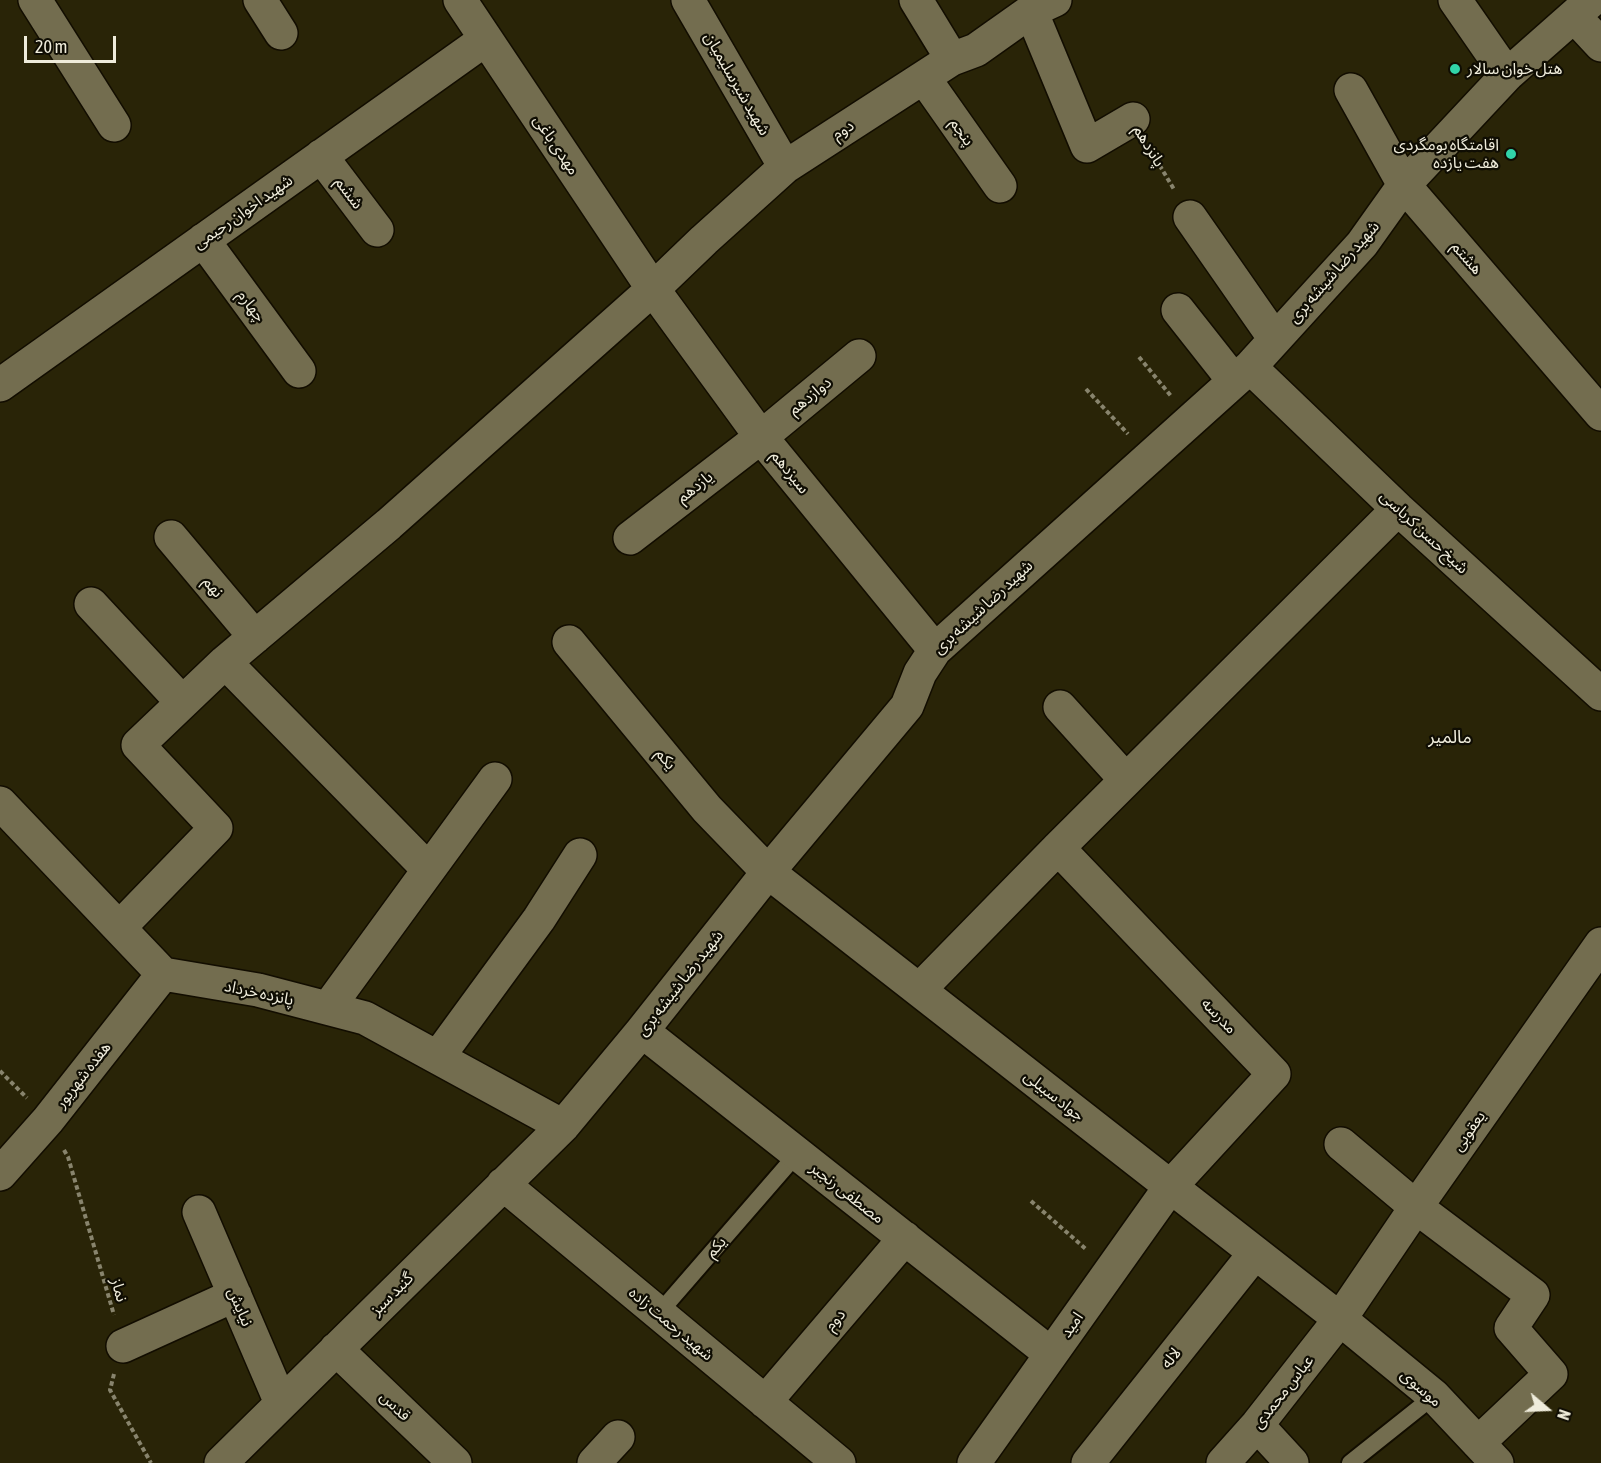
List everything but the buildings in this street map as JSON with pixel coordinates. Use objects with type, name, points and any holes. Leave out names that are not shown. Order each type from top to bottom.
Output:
[{"type":"street","points":[[35,0],[114,125]]},
{"type":"street","points":[[260,0],[281,33]]},
{"type":"street","name":"مهدی باغی","points":[[460,0],[653,289]]},
{"type":"street","name":"شهید شیرسلیمیان","points":[[688,0],[785,167]]},
{"type":"street","points":[[916,0],[952,59]]},
{"type":"street","points":[[1455,0],[1507,75]]},
{"type":"street","name":"دوم","points":[[119,928],[216,828],[138,745],[225,662],[389,524],[653,289],[785,167],[952,59],[976,50],[1043,5]]},
{"type":"street","name":"پانزدهم","points":[[1043,5],[1087,146],[1132,119]]},
{"type":"street","points":[[1583,8],[1601,45]]},
{"type":"street","name":"شهید رضا شیشه بری","points":[[563,1126],[642,1031],[768,872],[907,706],[920,673],[935,650],[1242,374],[1362,244],[1404,185],[1507,75],[1583,8]]},
{"type":"street","name":"شهید اخوان رحیمی","points":[[0,385],[486,39]]},
{"type":"street","name":"پنجم","points":[[924,78],[1000,186]]},
{"type":"street","name":"هشتم","points":[[1351,90],[1404,185],[1601,414]]},
{"type":"street","name":"ششم","points":[[321,156],[377,230]]},
{"type":"street","points":[[1190,218],[1275,339]]},
{"type":"street","name":"چهارم","points":[[202,240],[299,371]]},
{"type":"street","name":"سیزدهم","points":[[653,289],[761,437],[935,650]]},
{"type":"street","name":"شیخ حسن کرباسی","points":[[1179,310],[1242,374],[1398,509],[1601,694]]},
{"type":"street","name":"دوازدهم","points":[[761,437],[859,356]]},
{"type":"street","name":"یازدهم","points":[[630,538],[761,437]]},
{"type":"street","points":[[919,990],[1398,509]]},
{"type":"street","name":"نهم","points":[[171,537],[255,637]]},
{"type":"street","points":[[91,604],[182,702]]},
{"type":"street","name":"یکم","points":[[569,642],[707,809],[768,872]]},
{"type":"street","points":[[225,662],[429,868]]},
{"type":"street","points":[[1060,707],[1126,780]]},
{"type":"street","points":[[328,1008],[495,779]]},
{"type":"street","points":[[0,803],[163,974]]},
{"type":"street","name":"مدرسه","points":[[1058,848],[1274,1074],[1170,1187]]},
{"type":"street","points":[[438,1057],[539,920],[580,855]]},
{"type":"street","name":"جواد سبیلی","points":[[768,872],[1340,1319]]},
{"type":"street","name":"یعقوبی","points":[[1340,1319],[1416,1207],[1600,949]]},
{"type":"street","name":"پانزده خرداد","points":[[163,974],[258,990],[365,1018],[563,1126]]},
{"type":"street","name":"هفده شهریور","points":[[0,1174],[48,1120],[163,974]]},
{"type":"street","name":"مصطفی رنجبر","points":[[642,1031],[1051,1354]]},
{"type":"street","name":"گنبد سبز","points":[[220,1463],[563,1126]]},
{"type":"street","points":[[1341,1144],[1416,1207],[1533,1295],[1511,1328],[1551,1374],[1487,1453]]},
{"type":"street","name":"شهید رحمت زاده","points":[[503,1184],[839,1463]]},
{"type":"street","name":"امید","points":[[974,1463],[1170,1187]]},
{"type":"street","name":"نیایش","points":[[199,1212],[281,1403]]},
{"type":"street","name":"دوم","points":[[765,1402],[904,1238]]},
{"type":"street","name":"لاله","points":[[1088,1463],[1255,1253]]},
{"type":"street","points":[[123,1346],[235,1295]]},
{"type":"street","name":"موسوی","points":[[1340,1319],[1434,1396],[1487,1453]]},
{"type":"street","name":"عباس محمدی","points":[[1223,1463],[1257,1425],[1340,1319]]},
{"type":"street","name":"قدس","points":[[336,1350],[455,1463]]},
{"type":"street","points":[[1257,1425],[1292,1463]]},
{"type":"street","points":[[594,1463],[618,1437]]},
{"type":"lane","name":"یکم","points":[[659,1313],[797,1154]]},
{"type":"lane","points":[[1350,1463],[1434,1396]]},
{"type":"path","name":"پانزدهم","points":[[1132,119],[1190,218]]},
{"type":"path","points":[[1139,357],[1190,420]]},
{"type":"path","points":[[1086,389],[1148,457]]},
{"type":"path","name":"نماز","points":[[48,1120],[68,1157],[123,1346]]},
{"type":"path","points":[[1031,1201],[1111,1271]]},
{"type":"path","points":[[123,1346],[110,1390],[151,1463]]},
{"type":"place","name":"هتل خوان سالار","points":[[1455,69]]},
{"type":"place","name":"اقامتگاه بومگردی هفت یازده","points":[[1511,154]]},
{"type":"district","name":"مالمیر","points":[[1450,737]]}]
